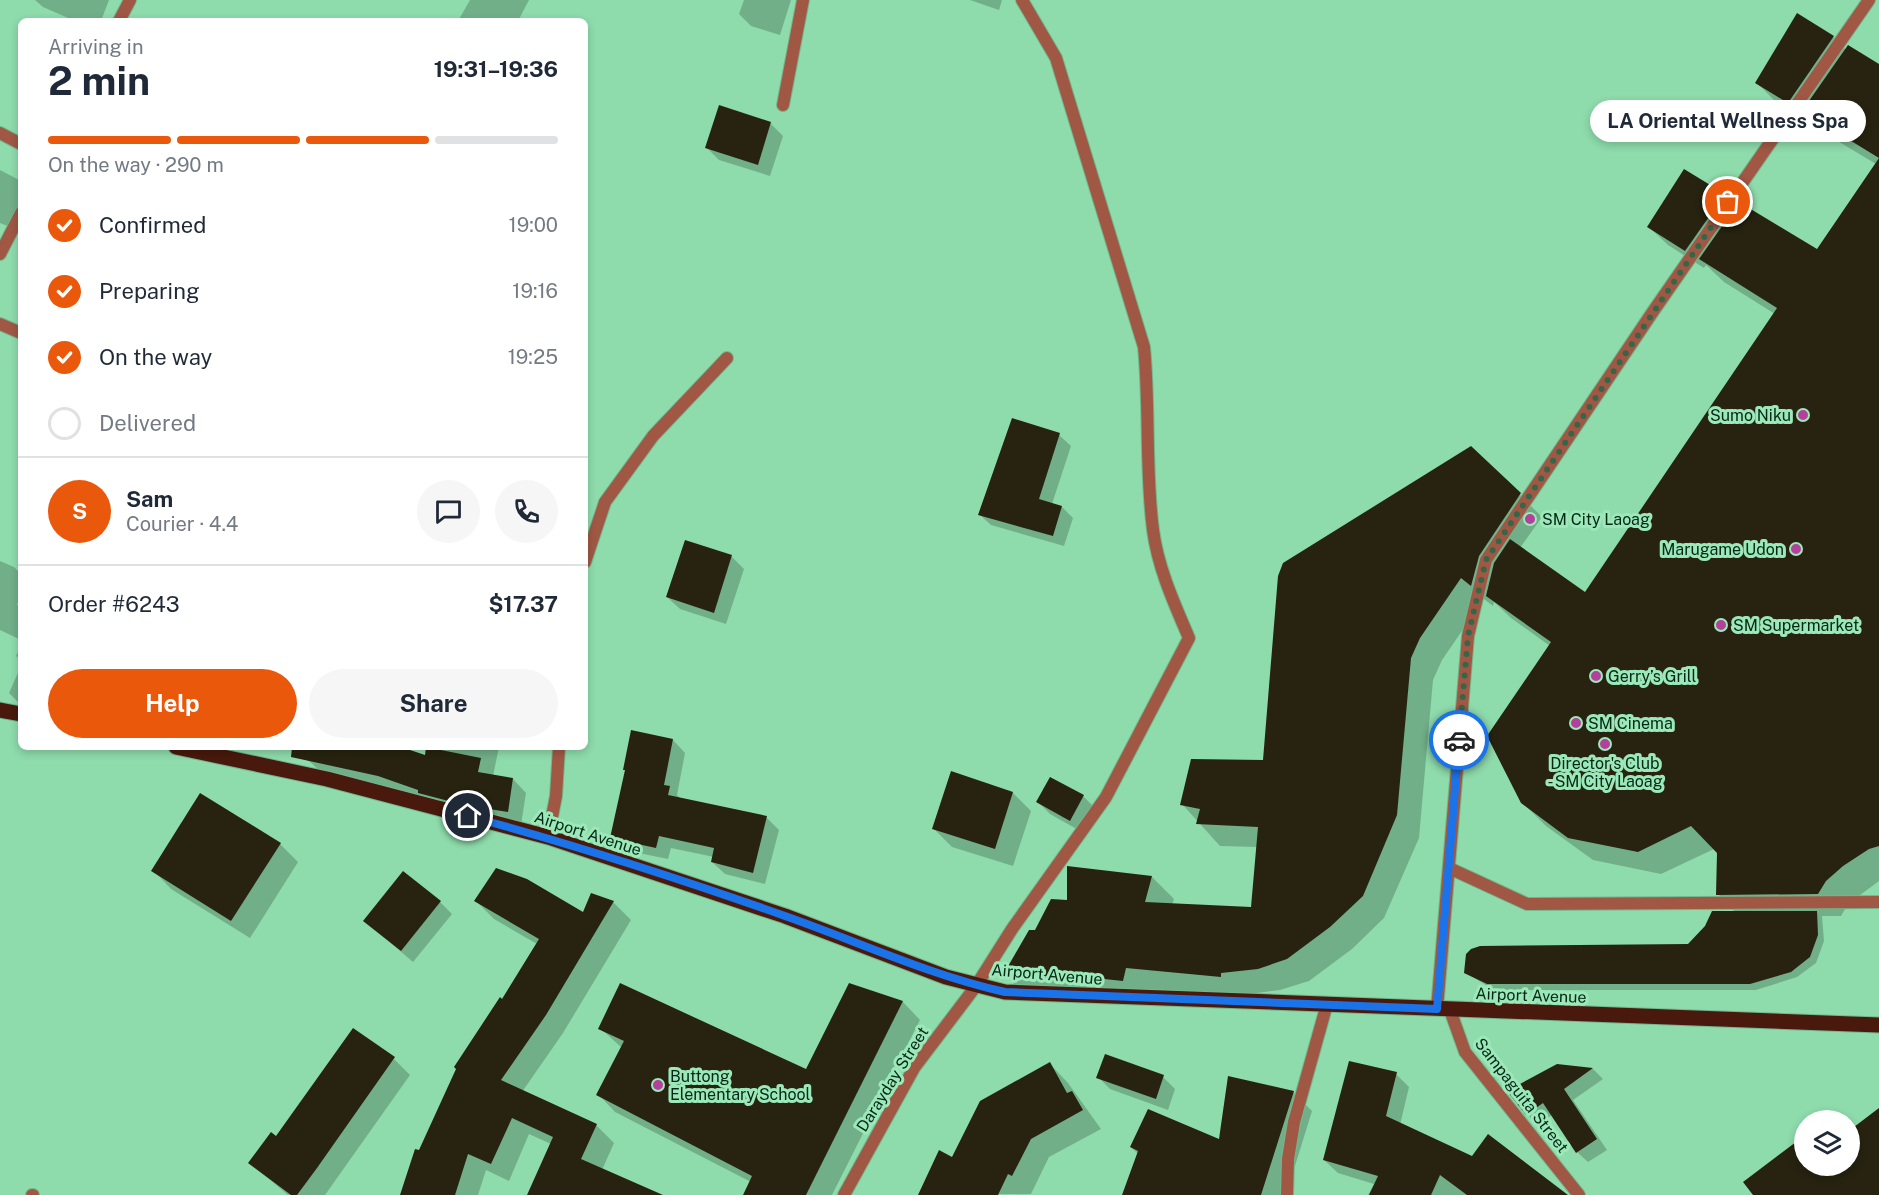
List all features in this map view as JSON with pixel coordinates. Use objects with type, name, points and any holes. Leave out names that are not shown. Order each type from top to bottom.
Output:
[{"type":"main road","points":[[0,710],[18,713]]},
{"type":"main road","name":"Airport Avenue","points":[[190,750],[327,779],[548,837],[785,916],[976,986],[1005,992],[1879,1025]]},
{"type":"street","points":[[121,18],[130,0]]},
{"type":"street","points":[[783,105],[803,0]]},
{"type":"street","name":"Darayday Street","points":[[844,1195],[914,1068],[976,986],[1012,929],[1107,797],[1189,638],[1163,574],[1153,531],[1149,483],[1149,396],[1144,347],[1056,58],[1022,0]]},
{"type":"street","points":[[1444,1010],[1449,868],[1468,636],[1486,560],[1652,313],[1869,0]]},
{"type":"street","points":[[0,133],[18,142]]},
{"type":"street","points":[[0,254],[18,219]]},
{"type":"street","points":[[0,324],[18,332]]},
{"type":"street","points":[[588,553],[605,502],[653,436],[727,358]]},
{"type":"street","points":[[548,837],[556,796],[559,750]]},
{"type":"street","points":[[1449,868],[1527,904],[1879,902]]},
{"type":"street","points":[[1287,1195],[1288,1159],[1294,1122],[1327,1004]]},
{"type":"street","name":"Sampaguita Street","points":[[1444,1010],[1465,1052],[1579,1195]]},
{"type":"building","points":[[1797,13],[1834,36],[1788,103],[1755,83]]},
{"type":"building","points":[[1848,45],[1879,64],[1879,158],[1802,111]]},
{"type":"building","points":[[719,105],[771,122],[758,165],[705,148]]},
{"type":"building","name":"SM City Laoag","points":[[1879,158],[1879,846],[1869,849],[1843,866],[1826,881],[1818,894],[1716,895],[1717,853],[1691,826],[1638,852],[1568,838],[1521,803],[1487,736],[1551,642],[1486,596],[1494,563],[1510,539],[1585,592],[1777,308],[1699,259],[1739,202],[1817,249]]},
{"type":"building","points":[[1684,169],[1725,194],[1685,251],[1647,227]]},
{"type":"building","points":[[1012,418],[1060,433],[1039,499],[1062,506],[1053,536],[978,515]]},
{"type":"building","points":[[1471,446],[1521,493],[1479,556],[1471,586],[1461,578],[1420,638],[1411,658],[1397,815],[1363,896],[1330,927],[1287,959],[1258,969],[1221,973],[1221,977],[1126,968],[1123,981],[1086,977],[1003,975],[1029,930],[1035,930],[1051,899],[1067,900],[1067,866],[1152,876],[1145,902],[1251,907],[1258,827],[1196,824],[1200,809],[1180,805],[1191,759],[1263,760],[1278,576],[1283,563]]},
{"type":"building","points":[[685,540],[732,555],[714,613],[666,597]]},
{"type":"building","points":[[631,730],[673,739],[664,785],[670,786],[668,795],[767,816],[753,873],[711,862],[714,848],[659,836],[656,848],[610,838]]},
{"type":"building","points":[[292,750],[410,750],[425,755],[426,750],[441,750],[481,758],[478,772],[513,778],[508,812],[464,805],[418,793],[418,790],[378,776],[291,757]]},
{"type":"building","points":[[951,771],[1013,792],[995,849],[932,829]]},
{"type":"building","points":[[1050,777],[1084,795],[1070,821],[1036,802]]},
{"type":"building","points":[[200,793],[281,843],[231,921],[151,871]]},
{"type":"building","points":[[496,868],[527,879],[583,912],[591,893],[614,901],[546,1015],[501,1080],[597,1124],[581,1159],[663,1195],[527,1195],[553,1137],[512,1118],[491,1164],[468,1154],[455,1195],[400,1195],[415,1149],[419,1150],[456,1069],[454,1067],[500,997],[502,999],[539,939],[474,901]]},
{"type":"building","points":[[403,871],[441,901],[401,951],[363,921]]},
{"type":"building","points":[[1712,911],[1817,911],[1818,935],[1810,957],[1791,972],[1750,984],[1487,984],[1464,973],[1466,954],[1471,949],[1480,946],[1688,944],[1705,926]]},
{"type":"building","points":[[620,983],[806,1069],[849,983],[903,1001],[806,1195],[743,1195],[752,1176],[596,1095],[624,1041],[598,1029]]},
{"type":"building","points":[[353,1028],[395,1057],[297,1195],[291,1195],[248,1163],[271,1132],[276,1136]]},
{"type":"building","points":[[1105,1054],[1164,1075],[1156,1099],[1096,1078]]},
{"type":"building","points":[[1349,1061],[1397,1072],[1386,1116],[1472,1156],[1488,1134],[1568,1195],[1467,1195],[1440,1175],[1431,1195],[1369,1195],[1378,1176],[1323,1160]]},
{"type":"building","points":[[1050,1062],[1067,1093],[1072,1091],[1083,1110],[1031,1139],[1012,1176],[1008,1174],[998,1195],[918,1195],[939,1150],[952,1157],[980,1101]]},
{"type":"building","points":[[1557,1064],[1593,1068],[1564,1089],[1597,1139],[1576,1153],[1543,1103],[1526,1115],[1507,1091]]},
{"type":"building","points":[[1228,1076],[1294,1091],[1261,1195],[1122,1195],[1138,1151],[1130,1147],[1148,1109],[1219,1139]]},
{"type":"building","points":[[1879,1108],[1879,1195],[1753,1195],[1743,1182],[1794,1144],[1794,1176],[1860,1176],[1860,1122]]},
{"type":"way so far","points":[[1459,740],[1468,636],[1486,560],[1728,202]]},
{"type":"place","name":"LA Oriental Wellness Spa","points":[[1728,202]]},
{"type":"place","name":"Sumo Niku","points":[[1803,415]]},
{"type":"place","name":"SM City Laoag","points":[[1530,519]]},
{"type":"place","name":"Marugame Udon","points":[[1796,549]]},
{"type":"place","name":"SM Supermarket","points":[[1721,625]]},
{"type":"place","name":"Gerry’s Grill","points":[[1596,676]]},
{"type":"place","name":"SM Cinema","points":[[1576,723]]},
{"type":"place","name":"Director's Club - SM City Laoag","points":[[1605,744]]},
{"type":"place","name":"Buttong Elementary School","points":[[658,1085]]},
{"type":"route","points":[[468,816],[548,837],[785,916],[946,977],[1005,992],[1437,1009],[1459,740]]}]
